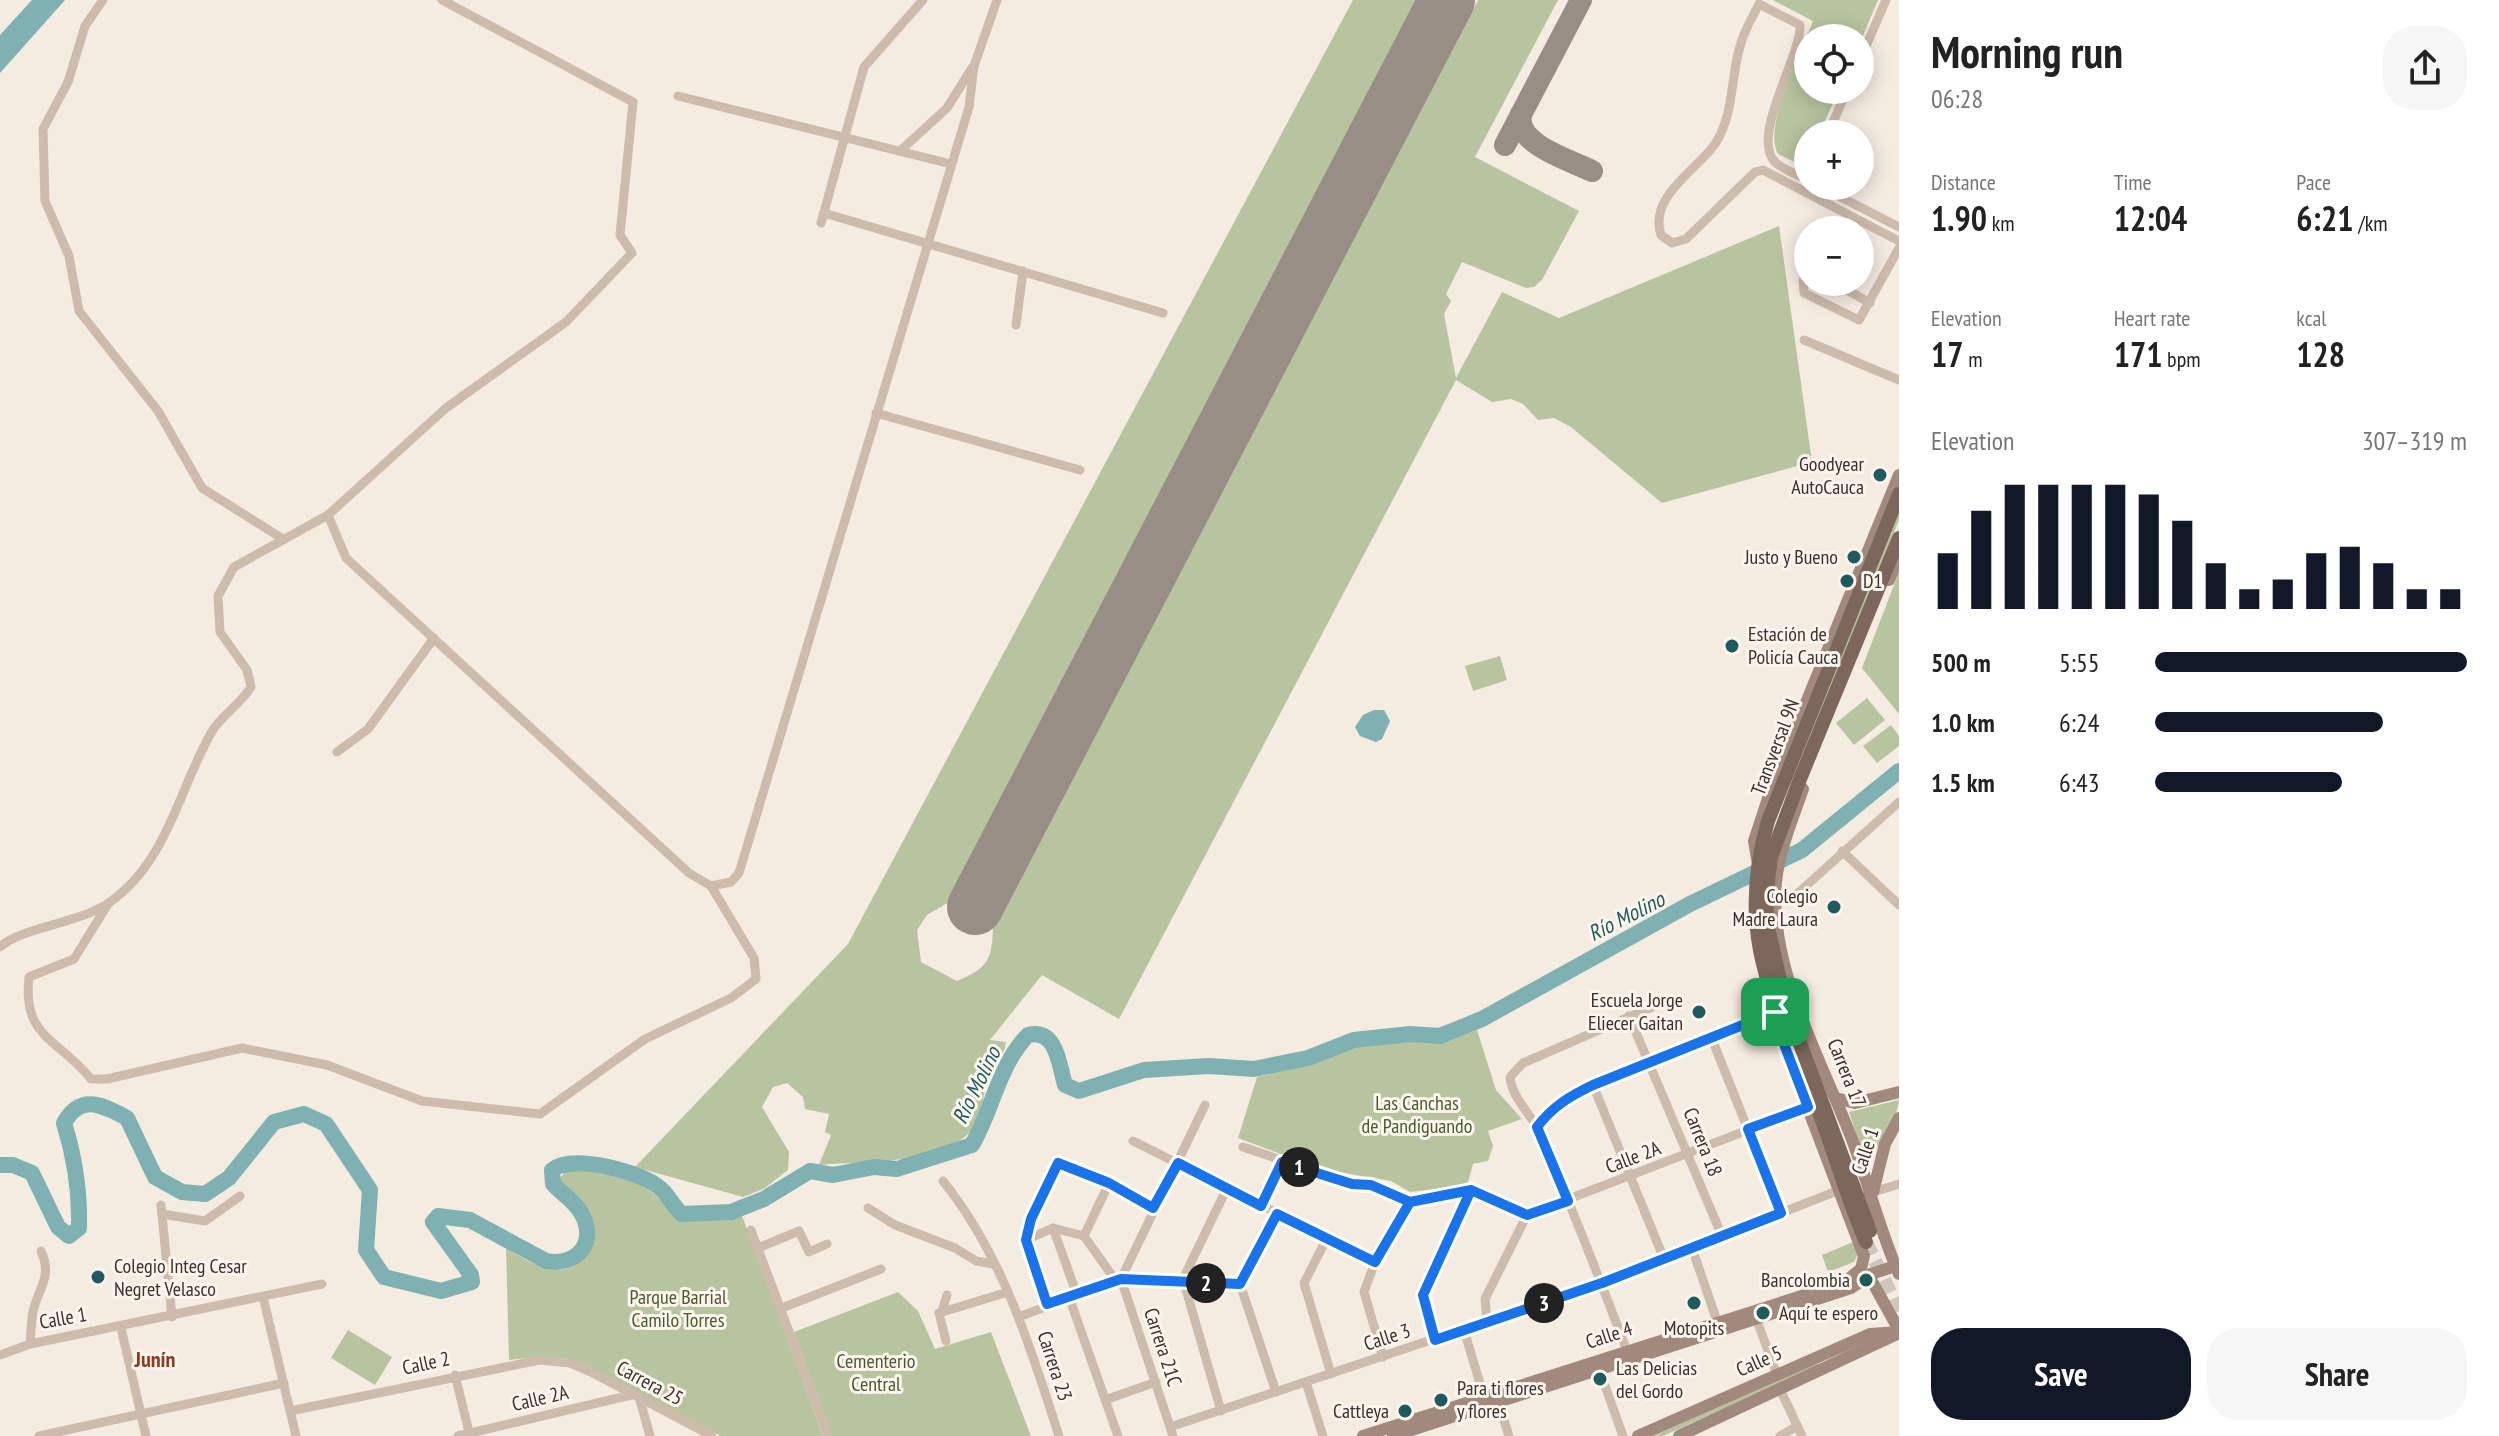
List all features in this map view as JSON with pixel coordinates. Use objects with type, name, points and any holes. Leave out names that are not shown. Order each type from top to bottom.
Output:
[{"type":"main road","points":[[1770,857],[1754,841],[1772,786],[1899,475]]},
{"type":"main road","name":"Transversal 9N","points":[[1766,883],[1770,857],[1768,821],[1826,669],[1899,494]]},
{"type":"main road","name":"Transversal 9N","points":[[1766,883],[1770,857],[1899,538]]},
{"type":"main road","name":"Transversal 9N","points":[[1770,857],[1899,557]]},
{"type":"main road","points":[[1817,738],[1827,726]]},
{"type":"main road","name":"Carrera 17","points":[[1766,883],[1776,897],[1776,922],[1794,998],[1836,1098],[1871,1194],[1870,1241]]},
{"type":"main road","name":"Carrera 17","points":[[1766,883],[1755,928],[1775,1012],[1821,1117],[1843,1189],[1870,1241],[1898,1268]]},
{"type":"main road","name":"Carrera 17","points":[[1766,883],[1768,928],[1786,1005],[1830,1114],[1870,1241]]},
{"type":"main road","points":[[1775,1012],[1774,1018],[1837,1191],[1870,1241],[1862,1266],[1848,1279]]},
{"type":"main road","name":"Calle 1","points":[[1836,1098],[1855,1103],[1899,1092]]},
{"type":"main road","name":"Calle 1","points":[[1871,1194],[1885,1144],[1899,1118]]},
{"type":"main road","name":"Calle 4","points":[[1393,1436],[1498,1402],[1627,1351],[1717,1321],[1848,1279],[1898,1268]]},
{"type":"main road","points":[[1869,1276],[1899,1332]]},
{"type":"main road","name":"Calle 4","points":[[1363,1436],[1484,1397],[1599,1369],[1851,1288],[1869,1276]]},
{"type":"main road","name":"Calle 5","points":[[1638,1436],[1870,1334],[1899,1332]]},
{"type":"main road","name":"Calle 5","points":[[1679,1436],[1899,1332]]},
{"type":"street","points":[[103,0],[85,26],[68,82],[43,129],[45,201],[69,256],[79,311],[158,411],[202,488],[283,539]]},
{"type":"street","points":[[328,515],[346,558],[689,873],[711,886],[754,958],[756,979],[731,998],[645,1039],[540,1114],[422,1101],[327,1065],[242,1048],[107,1079],[91,1079],[32,1024],[26,1001],[29,977],[74,959],[108,904],[144,869],[177,813],[212,730],[243,700],[251,687],[247,670],[220,632],[218,596],[234,567],[328,515],[446,408],[566,322],[632,253],[620,235],[633,102],[442,0]]},
{"type":"street","points":[[923,0],[864,67],[822,218],[928,243],[1163,313]]},
{"type":"street","points":[[711,886],[731,882],[739,873],[969,107],[974,66],[997,0]]},
{"type":"street","points":[[1874,28],[1886,0]]},
{"type":"street","points":[[1759,4],[1800,25],[1792,60],[1779,91],[1769,147],[1776,163],[1807,184],[1759,170],[1686,239],[1672,243],[1659,231],[1659,218],[1673,189],[1710,150],[1721,133],[1729,112],[1740,46],[1759,4]]},
{"type":"street","points":[[900,151],[947,108],[974,66]]},
{"type":"street","points":[[678,96],[951,164]]},
{"type":"street","points":[[1833,200],[1899,241]]},
{"type":"street","points":[[1846,200],[1899,227]]},
{"type":"street","points":[[1810,296],[1854,320],[1861,319],[1899,248]]},
{"type":"street","points":[[1016,325],[1023,271]]},
{"type":"street","points":[[1858,296],[1870,303]]},
{"type":"street","points":[[1804,340],[1899,380]]},
{"type":"street","points":[[876,413],[1080,470]]},
{"type":"street","points":[[337,752],[368,729],[434,638]]},
{"type":"street","points":[[1776,897],[1797,894],[1899,802]]},
{"type":"street","points":[[1842,851],[1899,905]]},
{"type":"street","points":[[0,947],[8,940],[58,926],[108,904]]},
{"type":"street","points":[[1627,1351],[1537,1127],[1515,1095],[1512,1072],[1523,1063],[1652,1007]]},
{"type":"street","points":[[1537,1127],[1565,1098],[1775,1012]]},
{"type":"street","name":"Carrera 18","points":[[1629,1016],[1722,1236]]},
{"type":"street","points":[[1712,1039],[1781,1213]]},
{"type":"street","points":[[1593,1085],[1664,1259]]},
{"type":"street","points":[[1118,1280],[1205,1105]]},
{"type":"street","name":"Calle 2A","points":[[1527,1215],[1688,1156],[1808,1107]]},
{"type":"street","points":[[1133,1141],[1375,1262]]},
{"type":"street","points":[[1243,1147],[1352,1184],[1371,1185],[1410,1202],[1471,1190],[1527,1215],[1485,1299],[1487,1322]]},
{"type":"street","points":[[1261,1206],[1282,1162]]},
{"type":"street","points":[[1047,1304],[1026,1240],[1031,1219],[1058,1163],[1109,1183],[1153,1208]]},
{"type":"street","name":"Carrera 23","points":[[943,1181],[971,1219],[1021,1316],[1059,1436]]},
{"type":"street","points":[[1026,1240],[1053,1228],[1084,1236],[1109,1183]]},
{"type":"street","points":[[1871,1194],[1899,1184]]},
{"type":"street","points":[[1221,1411],[1183,1279],[1227,1188]]},
{"type":"street","points":[[1435,1340],[1423,1295],[1471,1190]]},
{"type":"street","name":"Calle 3","points":[[1172,1432],[1221,1411],[1602,1283],[1837,1191]]},
{"type":"street","points":[[172,1317],[161,1210],[205,1221],[240,1196]]},
{"type":"street","points":[[1383,1357],[1364,1292],[1375,1262],[1410,1202]]},
{"type":"street","points":[[868,1208],[895,1225],[955,1248],[976,1261],[994,1264]]},
{"type":"street","points":[[1276,1392],[1240,1284],[1277,1214]]},
{"type":"street","points":[[1053,1228],[1118,1436]]},
{"type":"street","points":[[751,1230],[828,1436]]},
{"type":"street","points":[[758,1248],[799,1231],[809,1252],[827,1244]]},
{"type":"street","name":"Carrera 21C","points":[[1084,1236],[1118,1280],[1172,1432]]},
{"type":"street","points":[[1327,1238],[1304,1283],[1331,1374]]},
{"type":"street","points":[[1692,1248],[1717,1321]]},
{"type":"street","points":[[30,1344],[33,1309],[46,1283],[47,1263],[41,1251]]},
{"type":"street","points":[[782,1308],[881,1269]]},
{"type":"street","points":[[1021,1316],[1118,1280],[1183,1279],[1222,1286],[1240,1284]]},
{"type":"street","name":"Calle 1","points":[[0,1355],[30,1344],[121,1328],[322,1284]]},
{"type":"street","points":[[942,1311],[1008,1292]]},
{"type":"street","points":[[946,1341],[938,1317],[947,1295]]},
{"type":"street","points":[[263,1297],[296,1436]]},
{"type":"street","points":[[1756,1318],[1777,1375]]},
{"type":"street","points":[[121,1328],[146,1436]]},
{"type":"street","points":[[1464,1330],[1484,1397]]},
{"type":"street","name":"Calle 2","points":[[290,1411],[540,1360],[570,1363]]},
{"type":"street","name":"Carrera 25","points":[[570,1363],[712,1436]]},
{"type":"street","points":[[1599,1369],[1623,1436]]},
{"type":"street","points":[[455,1375],[470,1435]]},
{"type":"street","points":[[1105,1400],[1156,1382]]},
{"type":"street","points":[[1306,1382],[1323,1436]]},
{"type":"street","points":[[39,1436],[284,1383]]},
{"type":"street","points":[[1780,1389],[1799,1432],[1780,1436]]},
{"type":"street","points":[[636,1398],[650,1436]]},
{"type":"street","name":"Calle 2A","points":[[458,1436],[636,1398]]},
{"type":"street","points":[[1498,1402],[1509,1436]]},
{"type":"green space","points":[[1353,0],[1422,0],[949,902],[927,915],[917,930],[921,962],[957,981],[976,972],[986,962],[993,927],[1478,0],[1558,0],[1475,157],[1579,211],[1542,280],[1534,287],[1526,288],[1462,262],[1446,294],[1451,301],[1444,314],[1456,378],[1502,292],[1559,318],[1779,226],[1812,462],[1662,503],[1571,427],[1554,418],[1538,420],[1523,404],[1511,399],[1492,402],[1456,380],[1119,1019],[1042,975],[990,1040],[1006,1042],[986,1087],[977,1123],[965,1137],[927,1154],[904,1159],[819,1165],[831,1135],[825,1132],[829,1114],[805,1109],[803,1097],[787,1083],[773,1087],[762,1107],[789,1152],[788,1170],[765,1188],[743,1197],[635,1167],[848,944]]},
{"type":"green space","points":[[1773,0],[1878,0],[1868,24],[1812,24],[1813,21]]},
{"type":"green space","points":[[1794,66],[1794,104],[1833,104],[1825,120],[1794,120],[1794,162],[1778,154],[1774,142],[1785,88]]},
{"type":"green space","points":[[1899,504],[1899,520],[1765,852]]},
{"type":"green space","points":[[1899,572],[1899,714],[1862,668]]},
{"type":"green space","points":[[1500,656],[1507,680],[1473,691],[1465,666]]},
{"type":"green space","points":[[1867,698],[1885,720],[1854,745],[1836,723]]},
{"type":"green space","points":[[1891,725],[1899,736],[1899,746],[1877,763],[1863,746]]},
{"type":"green space","name":"Las Canchas de Pandiguando","points":[[1477,1030],[1496,1090],[1522,1119],[1488,1131],[1493,1146],[1488,1161],[1473,1164],[1467,1185],[1410,1192],[1391,1181],[1320,1169],[1238,1138],[1257,1077],[1297,1068],[1354,1046],[1404,1041],[1441,1043]]},
{"type":"green space","points":[[1899,1100],[1886,1133],[1865,1161],[1849,1112]]},
{"type":"green space","name":"Parque Barrial Camilo Torres","points":[[580,1170],[635,1182],[654,1194],[678,1217],[741,1213],[823,1436],[721,1436],[581,1363],[555,1357],[509,1360],[506,1248],[535,1264],[555,1270],[565,1269],[584,1258],[592,1242],[592,1223],[586,1210],[559,1179],[565,1172]]},
{"type":"green space","points":[[1853,1242],[1858,1254],[1854,1262],[1828,1272],[1822,1255]]},
{"type":"green space","name":"Cementerio Central","points":[[898,1292],[918,1311],[935,1349],[991,1332],[1031,1436],[832,1436],[794,1332]]},
{"type":"green space","points":[[348,1330],[392,1357],[375,1385],[331,1358]]},
{"type":"green space","points":[[1817,1362],[1818,1366],[1663,1436],[1654,1436]]},
{"type":"water","points":[[32,0],[65,0],[0,73],[0,35]]},
{"type":"water","points":[[1384,710],[1390,721],[1382,739],[1376,742],[1360,736],[1355,727],[1363,715]]},
{"type":"waterway","name":"Río Molino","points":[[0,1165],[13,1165],[32,1173],[58,1227],[69,1236],[79,1228],[79,1200],[64,1123],[78,1108],[92,1104],[127,1118],[155,1177],[182,1192],[205,1194],[229,1178],[274,1122],[304,1114],[326,1124],[370,1190],[366,1250],[384,1277],[441,1291],[472,1282],[471,1275],[433,1222],[438,1216],[470,1220],[546,1261],[567,1260],[582,1250],[586,1242],[585,1222],[577,1207],[553,1184],[552,1170],[562,1165],[591,1164],[639,1176],[661,1189],[682,1214],[731,1212],[764,1199],[810,1171],[833,1175],[874,1167],[897,1169],[972,1145],[1010,1060],[1028,1035],[1038,1034],[1051,1042],[1065,1085],[1079,1091],[1144,1070],[1209,1066],[1254,1069],[1308,1058],[1354,1040],[1410,1034],[1440,1036],[1482,1019],[1690,904],[1802,850],[1899,771]]},
{"type":"taxiway","points":[[1505,145],[1581,0]]},
{"type":"taxiway","points":[[1521,114],[1521,125],[1535,142],[1592,171]]},
{"type":"runway","points":[[975,907],[1447,0]]},
{"type":"tunnel","points":[[1866,1242],[1899,1311]]},
{"type":"place","name":"Goodyear AutoCauca","points":[[1880,475]]},
{"type":"place","name":"Justo y Bueno","points":[[1854,557]]},
{"type":"place","name":"D1","points":[[1847,581]]},
{"type":"place","name":"Estación de Policía Cauca","points":[[1732,646]]},
{"type":"place","name":"Colegio Madre Laura","points":[[1834,907]]},
{"type":"place","name":"Escuela Jorge Eliecer Gaitan","points":[[1699,1012]]},
{"type":"place","name":"Colegio Integ Cesar Negret Velasco","points":[[98,1277]]},
{"type":"place","name":"Bancolombia","points":[[1866,1280]]},
{"type":"place","name":"Motopits","points":[[1694,1303]]},
{"type":"place","name":"Aquí te espero","points":[[1763,1313]]},
{"type":"place","name":"Las Delicias del Gordo","points":[[1600,1379]]},
{"type":"place","name":"Para ti flores y flores","points":[[1441,1400]]},
{"type":"place","name":"Cattleya","points":[[1405,1411]]},
{"type":"district","name":"Junín","points":[[155,1359]]},
{"type":"route","points":[[1775,1012],[1565,1098],[1537,1127],[1568,1201],[1527,1215],[1471,1190],[1410,1202],[1371,1185],[1352,1184],[1282,1162],[1261,1206],[1178,1163],[1153,1208],[1109,1183],[1058,1163],[1031,1219],[1026,1240],[1047,1304],[1121,1279],[1183,1279],[1222,1286],[1240,1284],[1277,1214],[1375,1262],[1403,1209],[1410,1202],[1471,1190],[1424,1290],[1435,1340],[1602,1283],[1781,1213],[1748,1129],[1808,1107],[1774,1018],[1775,1012]]}]
